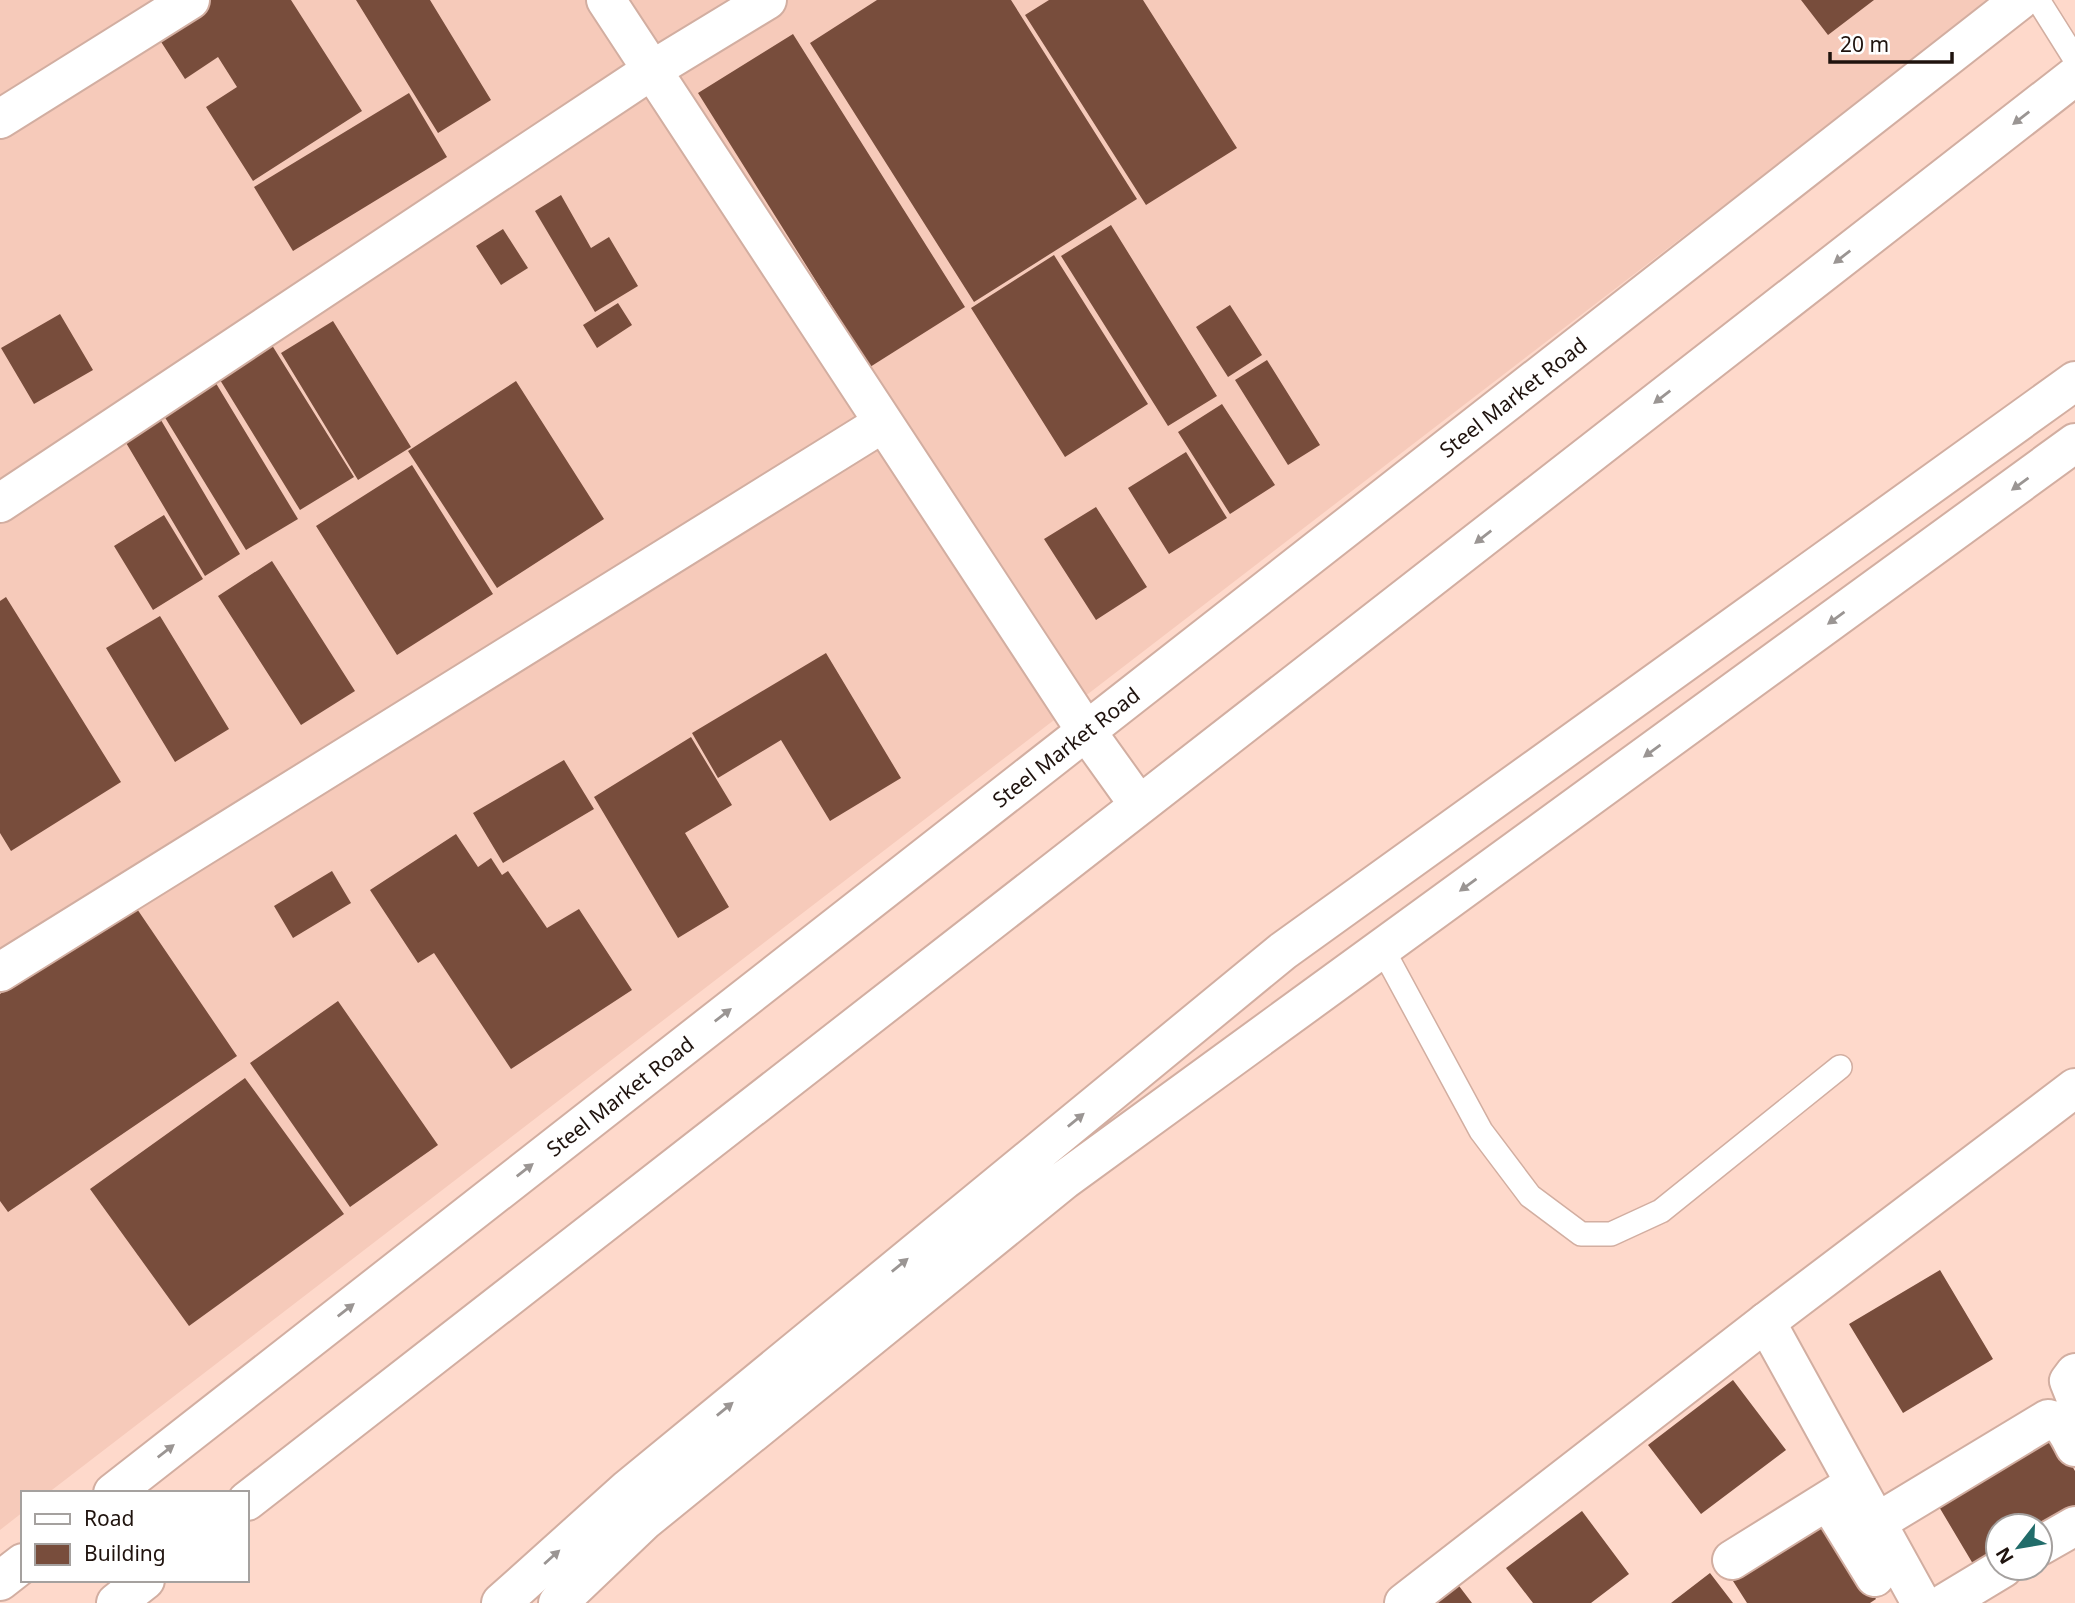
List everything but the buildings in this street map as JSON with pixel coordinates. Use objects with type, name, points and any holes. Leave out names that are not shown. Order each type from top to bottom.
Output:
[{"type":"main road","points":[[0,119],[190,0]]},
{"type":"main road","points":[[606,0],[1086,731],[1139,805]]},
{"type":"main road","points":[[0,503],[652,70],[767,0]]},
{"type":"main road","name":"Steel Market Road","points":[[116,1491],[2020,0]]},
{"type":"main road","points":[[248,1500],[2075,76]]},
{"type":"main road","points":[[501,1603],[628,1489],[1283,951],[2075,381]]},
{"type":"main road","points":[[0,972],[883,423]]},
{"type":"main road","points":[[558,1603],[644,1521],[1064,1180],[2075,443]]},
{"type":"main road","points":[[1404,1603],[1766,1322],[2075,1088]]},
{"type":"main road","points":[[1766,1322],[1841,1492],[1870,1548],[1921,1603]]},
{"type":"main road","points":[[2075,1373],[2069,1381],[2075,1396]]},
{"type":"main road","points":[[1870,1548],[2048,1419],[2057,1421],[2064,1428],[2075,1447]]},
{"type":"main road","points":[[1732,1560],[1841,1492]]},
{"type":"main road","points":[[2054,1538],[2075,1526]]},
{"type":"main road","points":[[0,1581],[21,1565]]},
{"type":"main road","points":[[1945,1603],[1984,1579]]},
{"type":"main road","points":[[116,1603],[142,1582]]},
{"type":"lane","points":[[2038,0],[2075,59]]},
{"type":"lane","points":[[1382,948],[1481,1131],[1530,1196],[1581,1234],[1611,1234],[1661,1211],[1840,1067]]},
{"type":"shaded area","points":[[0,0],[1991,0],[51,1491],[21,1491],[21,1514],[0,1530]]}]
